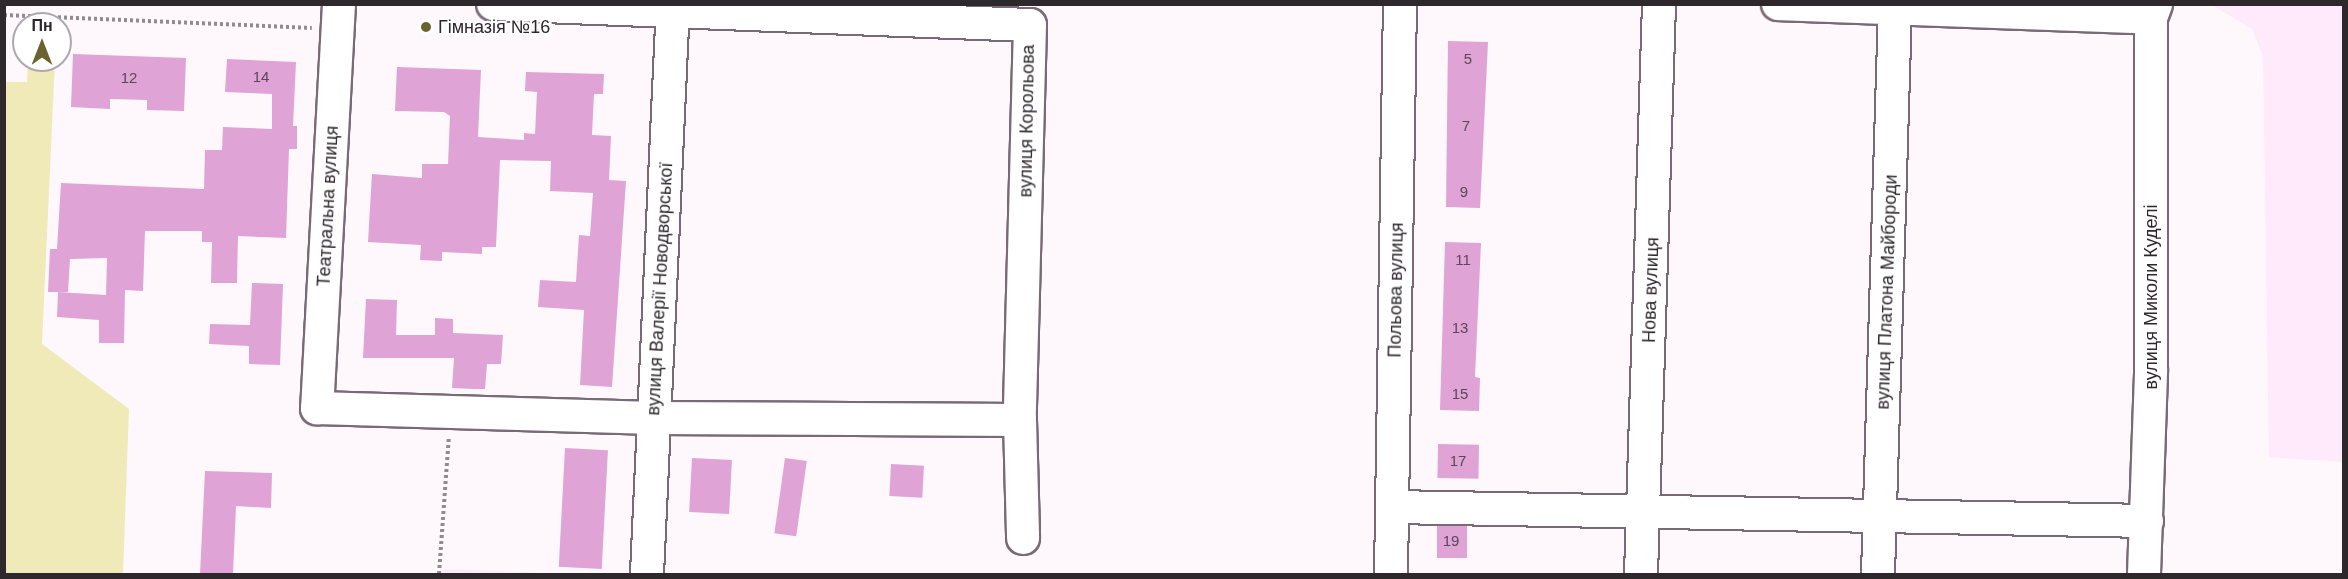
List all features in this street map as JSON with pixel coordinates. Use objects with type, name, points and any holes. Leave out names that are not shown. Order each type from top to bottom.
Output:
[{"type":"street","name":"вулиця Корольова","points":[[493,4],[673,8],[1030,25],[1020,420],[1023,538]]},
{"type":"street","name":"Польова вулиця","points":[[1391,574],[1400,4]]},
{"type":"street","name":"Нова вулиця","points":[[1641,574],[1659,4]]},
{"type":"street","points":[[1778,4],[1895,9],[2154,11]]},
{"type":"street","name":"вулиця Валерії Новодворської","points":[[647,574],[673,8]]},
{"type":"street","name":"вулиця Платона Майбороди","points":[[1878,574],[1895,9]]},
{"type":"street","name":"вулиця Миколи Куделі","points":[[2144,574],[2151,369],[2154,11]]},
{"type":"street","name":"Театральна вулиця","points":[[339,17],[317,408],[451,412]]},
{"type":"street","points":[[451,412],[654,418],[1020,420]]},
{"type":"street","points":[[1392,507],[2147,521]]},
{"type":"path","points":[[4,15],[339,17]]},
{"type":"path","points":[[439,574],[451,412]]},
{"type":"shaded area","points":[[2212,5],[2343,5],[2343,462],[2269,457],[2263,56],[2252,29]]},
{"type":"shaded area","points":[[27,72],[54,72],[42,344],[129,409],[123,574],[5,574],[4,82],[27,82]]},
{"type":"shaded area","points":[[443,569],[577,574],[443,574]]},
{"type":"building","points":[[1448,41],[1488,42],[1480,208],[1446,207]]},
{"type":"building","points":[[73,54],[186,58],[184,111],[147,110],[147,100],[110,99],[110,109],[71,107]]},
{"type":"building","points":[[227,59],[296,62],[293,126],[297,126],[297,149],[289,149],[286,238],[238,236],[237,283],[211,283],[212,242],[202,242],[202,231],[145,231],[143,291],[125,290],[124,343],[99,343],[99,320],[57,317],[58,292],[48,292],[50,249],[57,249],[61,183],[204,189],[205,150],[222,150],[223,127],[272,129],[272,94],[225,92]],"holes":[[[107,258],[106,295],[58,292],[68,292],[70,259]]]},
{"type":"building","points":[[397,67],[481,70],[478,137],[524,140],[524,133],[535,134],[537,92],[525,91],[526,72],[604,74],[603,94],[594,94],[592,135],[611,136],[609,180],[626,181],[612,387],[580,385],[584,310],[538,307],[540,280],[576,282],[579,235],[590,236],[593,193],[550,191],[551,161],[500,160],[496,247],[482,247],[482,254],[442,252],[442,261],[420,260],[421,245],[368,242],[372,174],[422,178],[422,164],[448,164],[450,116],[444,112],[395,111]]},
{"type":"building","points":[[1445,242],[1481,243],[1475,377],[1480,378],[1479,411],[1440,410]]},
{"type":"building","points":[[252,283],[283,284],[280,365],[249,364],[249,346],[209,344],[210,324],[250,325]]},
{"type":"building","points":[[366,299],[397,300],[396,335],[435,335],[435,318],[453,319],[453,333],[503,335],[501,364],[487,364],[485,389],[474,389],[452,388],[454,358],[363,358]]},
{"type":"building","points":[[1438,444],[1479,445],[1478,479],[1437,478]]},
{"type":"building","points":[[565,448],[608,450],[602,569],[559,567]]},
{"type":"building","points":[[692,458],[732,460],[729,514],[689,512]]},
{"type":"building","points":[[785,458],[807,461],[796,536],[774,533]]},
{"type":"building","points":[[891,464],[924,466],[922,498],[889,496]]},
{"type":"building","points":[[205,471],[272,473],[271,508],[236,506],[233,574],[200,574]]},
{"type":"building","points":[[1437,526],[1467,526],[1467,558],[1437,558]]},
{"type":"place","name":"Гімназія №16","points":[[426,27]]}]
